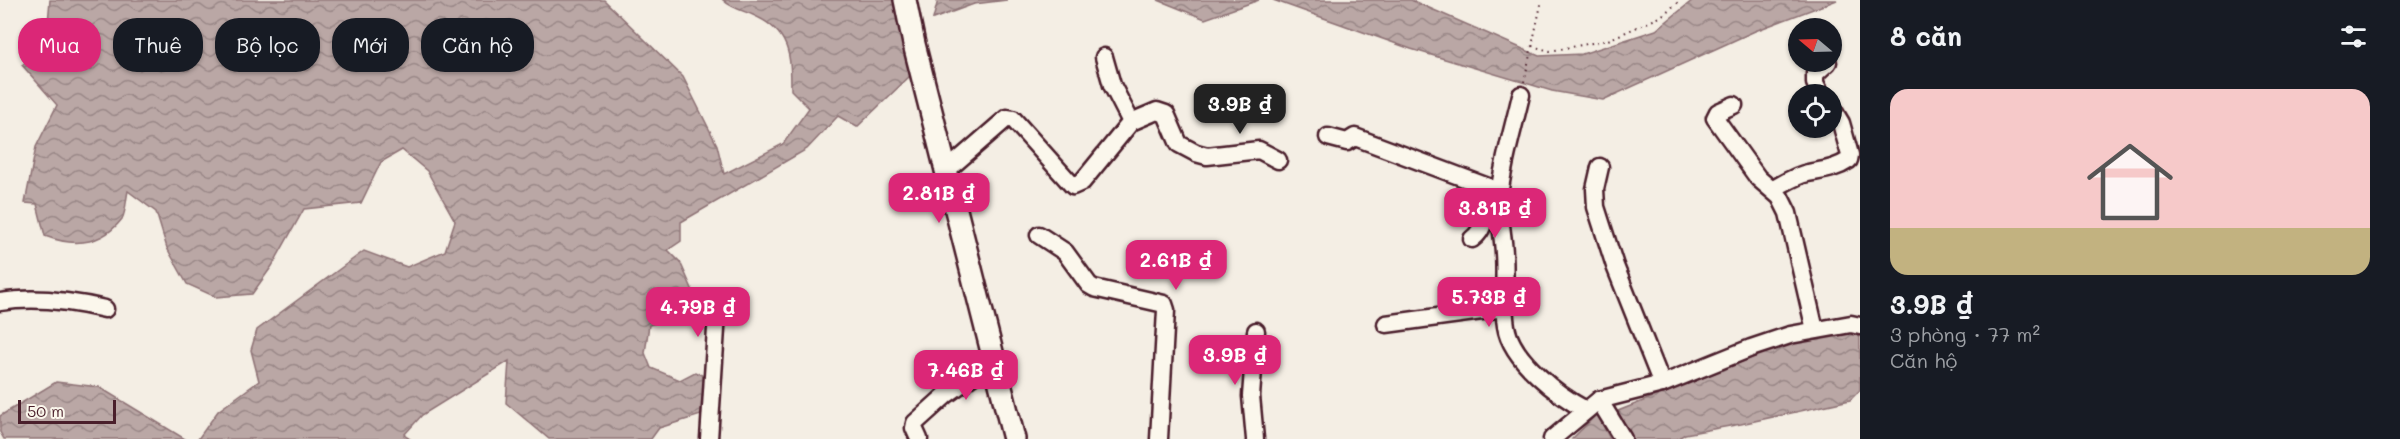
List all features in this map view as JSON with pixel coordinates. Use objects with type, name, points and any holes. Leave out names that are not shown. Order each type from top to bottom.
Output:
[{"type":"main road","points":[[905,0],[914,44],[1014,439]]},
{"type":"street","points":[[1104,57],[1112,85],[1131,122]]},
{"type":"street","points":[[1521,95],[1500,199],[1506,329],[1516,349],[1530,368],[1567,400],[1593,405],[1623,439]]},
{"type":"street","points":[[1734,105],[1718,112],[1716,120],[1758,178],[1780,197],[1788,213],[1815,330]]},
{"type":"street","points":[[946,171],[1007,118],[1010,118],[1073,186],[1082,182],[1131,122],[1162,111],[1166,114],[1179,144],[1196,153],[1207,156],[1259,150],[1278,160]]},
{"type":"street","points":[[1773,189],[1808,173],[1841,166],[1849,160],[1850,155],[1842,127]]},
{"type":"street","points":[[1328,137],[1347,142],[1355,137],[1500,199]]},
{"type":"street","points":[[1600,167],[1595,189],[1596,207],[1615,266],[1662,384]]},
{"type":"street","points":[[1472,239],[1477,236],[1490,211],[1500,199]]},
{"type":"street","points":[[1039,235],[1065,252],[1089,285],[1094,288],[1164,304],[1166,310],[1163,391],[1159,439]]},
{"type":"street","points":[[0,302],[49,300],[80,303],[105,309]]},
{"type":"street","points":[[1386,324],[1504,308]]},
{"type":"street","points":[[709,434],[717,313]]},
{"type":"street","points":[[1552,439],[1593,405],[1662,384],[1750,348],[1815,330],[1851,324],[1860,326]]},
{"type":"street","points":[[1255,439],[1251,396],[1256,331]]},
{"type":"street","points":[[919,439],[914,428],[915,423],[945,394],[994,361]]},
{"type":"path","points":[[1521,95],[1542,0]]},
{"type":"path","points":[[1532,46],[1550,51],[1608,40],[1660,17],[1681,0]]},
{"type":"water","points":[[50,0],[604,0],[683,77],[717,145],[724,174],[783,144],[809,108],[791,90],[789,55],[786,45],[775,29],[765,21],[723,0],[898,0],[912,74],[857,127],[838,116],[807,149],[681,222],[681,241],[668,250],[680,262],[702,311],[649,325],[645,353],[651,368],[680,380],[695,372],[706,377],[701,415],[659,428],[651,439],[549,439],[506,403],[509,361],[422,415],[404,435],[410,439],[198,439],[218,411],[259,381],[251,350],[257,330],[364,251],[407,267],[445,251],[455,221],[427,171],[402,150],[381,162],[361,203],[304,209],[272,266],[252,294],[216,297],[187,284],[167,248],[156,212],[128,191],[122,219],[105,235],[77,243],[45,236],[37,204],[25,203],[36,147],[57,105],[28,72],[101,72],[101,18],[48,18]]},
{"type":"water","points":[[938,0],[1007,0],[974,4],[933,19]]},
{"type":"water","points":[[1158,0],[1259,0],[1205,19]]},
{"type":"water","points":[[1273,0],[1411,0],[1539,56],[1582,54],[1656,30],[1693,0],[1837,0],[1755,31],[1603,100],[1552,91],[1411,49]]},
{"type":"water","points":[[1847,330],[1860,332],[1860,390],[1850,400],[1685,434],[1677,439],[1632,439],[1618,411],[1787,344]]},
{"type":"water","points":[[56,382],[99,387],[185,439],[4,439],[0,432],[0,416]]},
{"type":"water","points":[[1597,414],[1610,439],[1572,439]]}]
